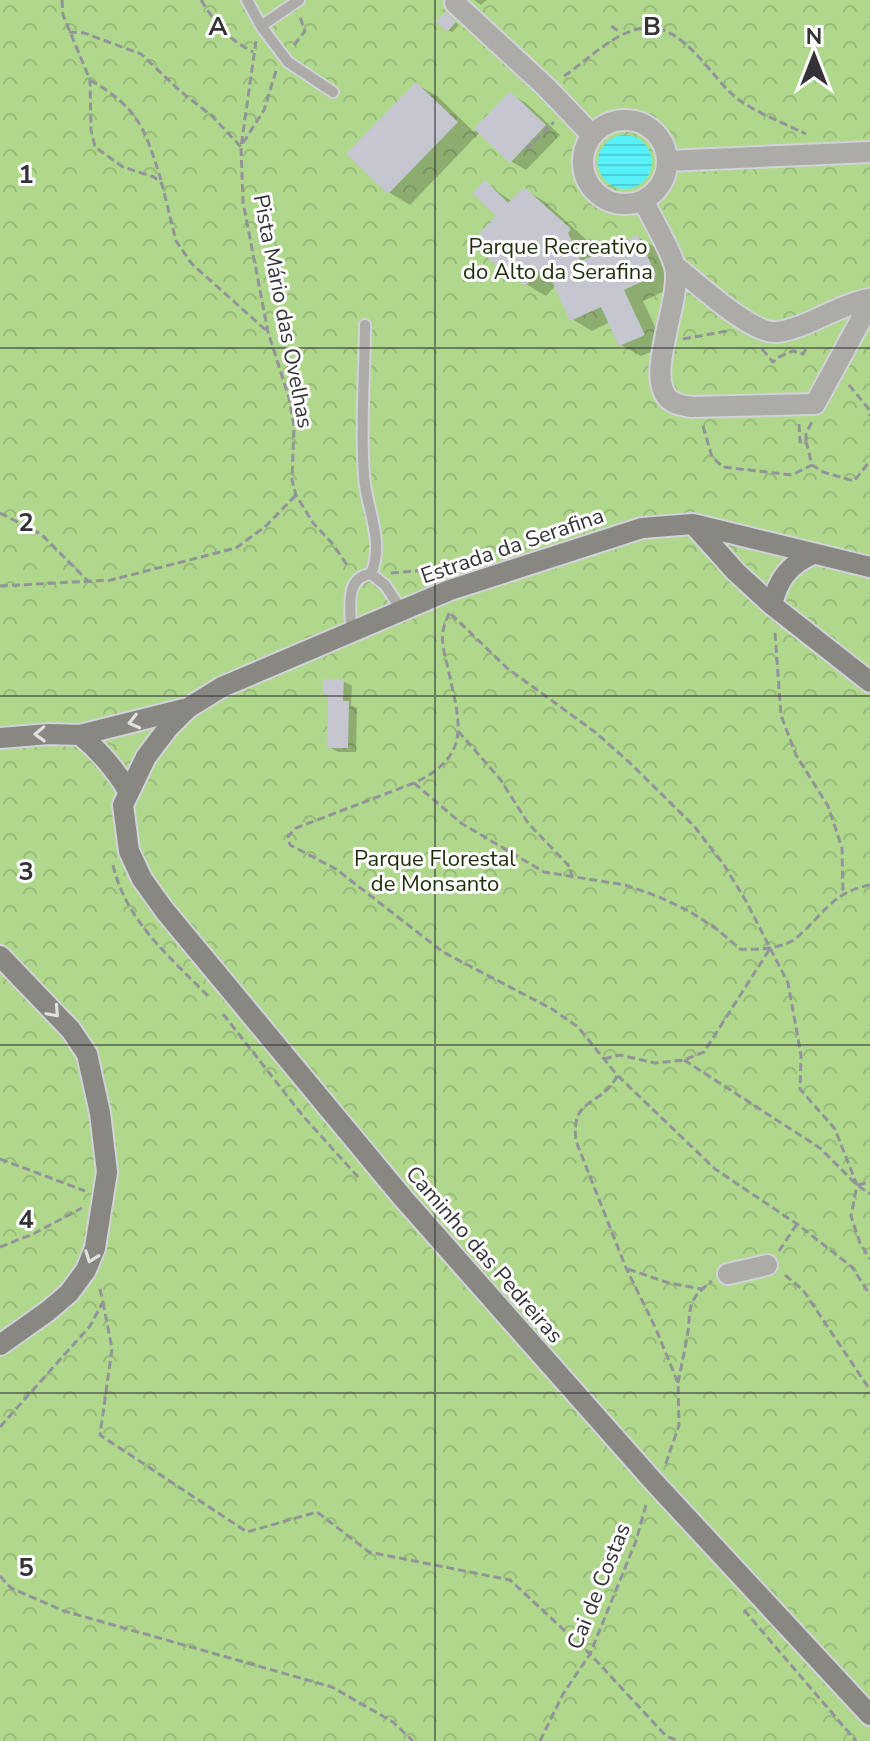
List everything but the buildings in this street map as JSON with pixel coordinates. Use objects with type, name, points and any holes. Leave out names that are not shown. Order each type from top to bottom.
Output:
[{"type":"street","points":[[455,3],[546,87],[592,135]]},
{"type":"street","points":[[633,121],[653,131],[660,139],[667,161],[663,180],[651,195],[633,204],[612,203],[603,199],[588,184],[582,164],[586,144],[592,135],[611,122],[633,121]]},
{"type":"street","points":[[667,161],[870,152]]},
{"type":"street","points":[[643,200],[675,266],[675,291],[659,375],[664,393],[672,402],[691,407],[815,404],[870,301]]},
{"type":"street","points":[[675,266],[763,330],[777,332],[813,320],[851,302],[870,301]]},
{"type":"street","points":[[813,320],[843,352]]},
{"type":"street","points":[[693,524],[736,572],[772,605],[870,682]]},
{"type":"street","name":"Estrada da Serafina","points":[[188,708],[222,687],[401,609],[642,528],[693,524],[870,567]]},
{"type":"street","points":[[772,605],[776,588],[785,573],[797,561],[813,554]]},
{"type":"street","points":[[0,738],[80,735],[188,708]]},
{"type":"street","name":"Caminho das Pedreiras","points":[[188,708],[146,757],[123,805],[129,851],[153,896],[403,1198],[654,1482],[870,1715]]},
{"type":"street","points":[[80,735],[99,750],[117,771],[129,792]]},
{"type":"street","points":[[0,956],[71,1030],[87,1054],[100,1113],[107,1172],[91,1260],[78,1282],[48,1311],[0,1345]]},
{"type":"street","points":[[721,1277],[770,1264]]},
{"type":"lane","points":[[247,0],[261,26],[288,62],[333,92]]},
{"type":"lane","points":[[261,26],[296,1]]},
{"type":"lane","points":[[365,325],[364,478],[375,528],[375,565],[371,574]]},
{"type":"lane","points":[[351,630],[351,594],[355,580],[362,575],[371,574],[385,585],[401,609]]},
{"type":"path","points":[[62,0],[63,15],[90,80],[91,130],[95,147],[123,167],[154,177],[162,184]]},
{"type":"path","name":"Pista Mário das Ovelhas","points":[[201,0],[220,30],[253,52],[241,147],[243,202],[268,332],[289,398],[294,426],[292,480],[296,495]]},
{"type":"path","points":[[69,32],[84,33],[141,54],[212,116],[241,147],[264,110],[272,78],[284,56],[305,31],[296,1]]},
{"type":"path","points":[[611,26],[623,34]]},
{"type":"path","points":[[546,87],[623,34],[644,28],[663,29],[674,35],[722,86],[742,102],[809,135]]},
{"type":"path","points":[[90,80],[126,104],[148,137],[176,241],[192,264],[268,332]]},
{"type":"path","points":[[526,146],[528,148],[549,127]]},
{"type":"path","points":[[663,350],[678,340],[729,331]]},
{"type":"path","points":[[762,349],[777,332]]},
{"type":"path","points":[[756,343],[773,362],[786,353],[793,351],[803,354],[806,349]]},
{"type":"path","points":[[843,352],[846,380],[859,395],[870,416]]},
{"type":"path","points":[[800,405],[800,442],[806,441],[812,465],[823,472],[854,481],[870,461]]},
{"type":"path","points":[[691,407],[700,413],[712,457],[717,464],[786,475],[812,465]]},
{"type":"path","points":[[0,586],[111,580],[236,548],[266,526],[296,495],[313,523],[347,564]]},
{"type":"path","points":[[0,513],[41,534],[88,581]]},
{"type":"path","points":[[371,574],[443,569]]},
{"type":"path","points":[[450,590],[454,603],[443,631],[443,647],[456,703],[458,731],[455,748],[447,762],[433,774],[414,783],[296,828],[291,831],[288,841],[298,850],[312,854],[336,869],[443,952],[552,1009],[578,1027],[617,1075],[715,1169],[797,1224],[852,1267],[870,1295]]},
{"type":"path","points":[[772,605],[781,715],[796,755],[828,806],[842,848],[843,894]]},
{"type":"path","points":[[449,612],[507,668],[595,732],[657,788],[694,826],[724,865],[788,983],[801,1055],[800,1089],[835,1129],[857,1185],[851,1216],[860,1243],[870,1259]]},
{"type":"path","points":[[458,731],[500,779],[528,823],[570,867],[572,878]]},
{"type":"path","points":[[414,783],[461,823],[544,872],[625,885],[657,896],[689,911],[740,949],[771,947],[793,940],[843,894],[870,885]]},
{"type":"path","points":[[604,1059],[620,1055],[655,1063],[684,1060],[704,1052],[771,947]]},
{"type":"path","points":[[684,1060],[820,1148],[870,1194]]},
{"type":"path","points":[[617,1075],[613,1085],[586,1103],[577,1114],[574,1126],[576,1141],[626,1268],[678,1383]]},
{"type":"path","points":[[0,1159],[103,1197]]},
{"type":"path","points":[[857,1185],[870,1182]]},
{"type":"path","points":[[0,1247],[33,1234],[103,1197]]},
{"type":"path","points":[[797,1224],[770,1264],[803,1290],[870,1390]]},
{"type":"path","points":[[626,1268],[669,1283],[702,1289]]},
{"type":"path","points":[[678,1383],[688,1333],[688,1311],[702,1289],[721,1277]]},
{"type":"path","points":[[97,1279],[112,1349],[100,1435],[247,1532],[317,1512],[369,1552],[510,1580],[590,1654],[666,1736],[679,1741]]},
{"type":"path","points":[[0,1427],[81,1340],[103,1302]]},
{"type":"path","name":"Cai de Costas","points":[[540,1741],[563,1694],[590,1654],[636,1541],[654,1482],[666,1464],[677,1435],[680,1404],[678,1383]]},
{"type":"path","points":[[0,1576],[11,1588],[64,1611],[332,1687],[393,1722],[413,1741]]},
{"type":"green space","name":"Parque Florestal de Monsanto","points":[[0,0],[870,0],[870,1741],[0,1741]]},
{"type":"water","points":[[625,135],[644,143],[652,162],[644,181],[625,189],[606,181],[598,162],[606,143]]},
{"type":"park label","name":"Parque Recreativo do Alto da Serafina","points":[[558,258]]}]
